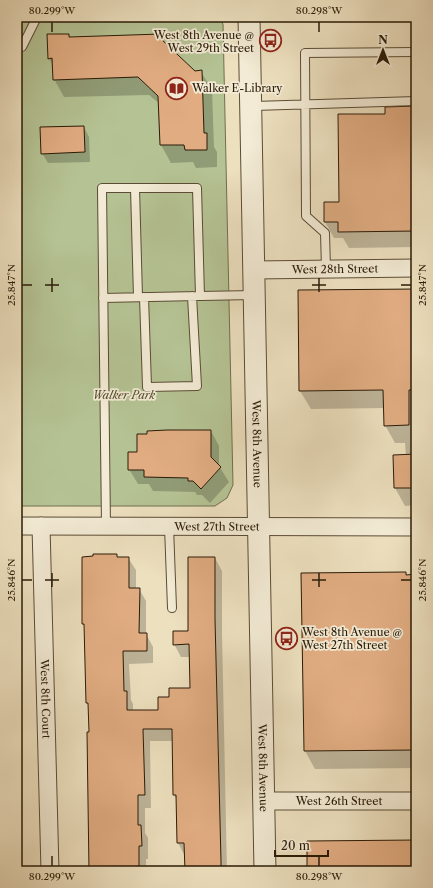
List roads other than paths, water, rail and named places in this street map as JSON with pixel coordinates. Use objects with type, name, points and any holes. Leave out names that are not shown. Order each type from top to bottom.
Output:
[{"type":"street","name":"West 8th Avenue","points":[[248,17],[265,871]]},
{"type":"street","name":"West 28th Street","points":[[254,270],[416,268]]},
{"type":"street","name":"West 27th Street","points":[[17,526],[416,527]]},
{"type":"street","name":"West 8th Court","points":[[41,526],[50,871]]},
{"type":"street","name":"West 26th Street","points":[[263,801],[416,801]]},
{"type":"lane","points":[[17,47],[22,47],[37,17]]},
{"type":"lane","points":[[326,269],[325,233],[306,216],[305,53],[416,52]]},
{"type":"lane","points":[[250,106],[416,101]]},
{"type":"lane","points":[[106,526],[102,188],[135,188],[197,188],[197,386],[147,387],[135,188]]},
{"type":"lane","points":[[103,298],[254,295]]},
{"type":"lane","points":[[170,526],[172,608]]},
{"type":"place","name":"West 8th Avenue @ West 29th Street","points":[[270,41]]},
{"type":"place","name":"Walker E-Library","points":[[176,88]]},
{"type":"place","name":"West 8th Avenue @ West 27th Street","points":[[287,638]]},
{"type":"park label","name":"Walker Park","points":[[124,395]]}]
